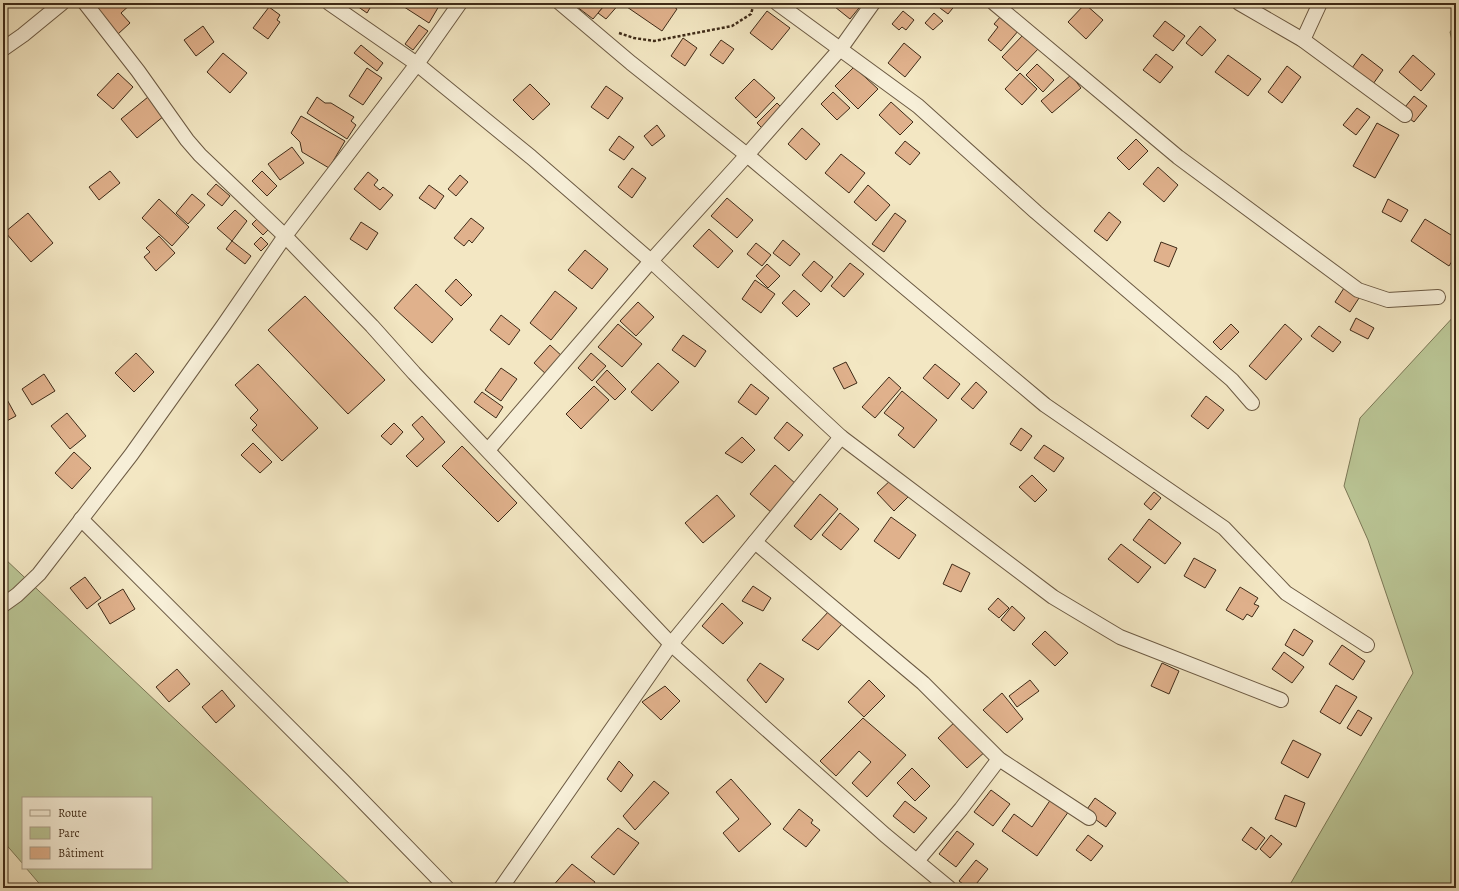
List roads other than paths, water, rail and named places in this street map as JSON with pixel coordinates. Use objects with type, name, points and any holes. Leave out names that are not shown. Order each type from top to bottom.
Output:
[{"type":"street","points":[[3,49],[23,35],[62,3]]},
{"type":"street","points":[[85,3],[138,71],[187,140],[200,155],[285,236],[372,326],[414,373],[671,644],[949,888]]},
{"type":"street","points":[[329,3],[417,64],[531,157],[651,261],[841,437],[1053,597],[1120,637],[1282,700]]},
{"type":"street","points":[[3,605],[17,595],[39,574],[131,455],[285,236],[417,64],[460,3]]},
{"type":"street","points":[[560,3],[631,63],[748,155],[1045,405],[1224,528],[1286,593],[1367,645]]},
{"type":"street","points":[[778,3],[918,106],[1036,212],[1232,380],[1252,403]]},
{"type":"street","points":[[488,450],[651,261],[748,155],[841,48],[873,3]]},
{"type":"street","points":[[994,3],[1178,157],[1358,290],[1388,300],[1438,297]]},
{"type":"street","points":[[1239,3],[1303,40],[1405,115]]},
{"type":"street","points":[[1303,40],[1320,3]]},
{"type":"street","points":[[501,888],[671,644],[841,437]]},
{"type":"street","points":[[81,519],[342,780],[447,888]]},
{"type":"street","points":[[755,542],[923,683],[999,759],[1089,818]]},
{"type":"street","points":[[917,861],[961,809],[999,759]]}]
